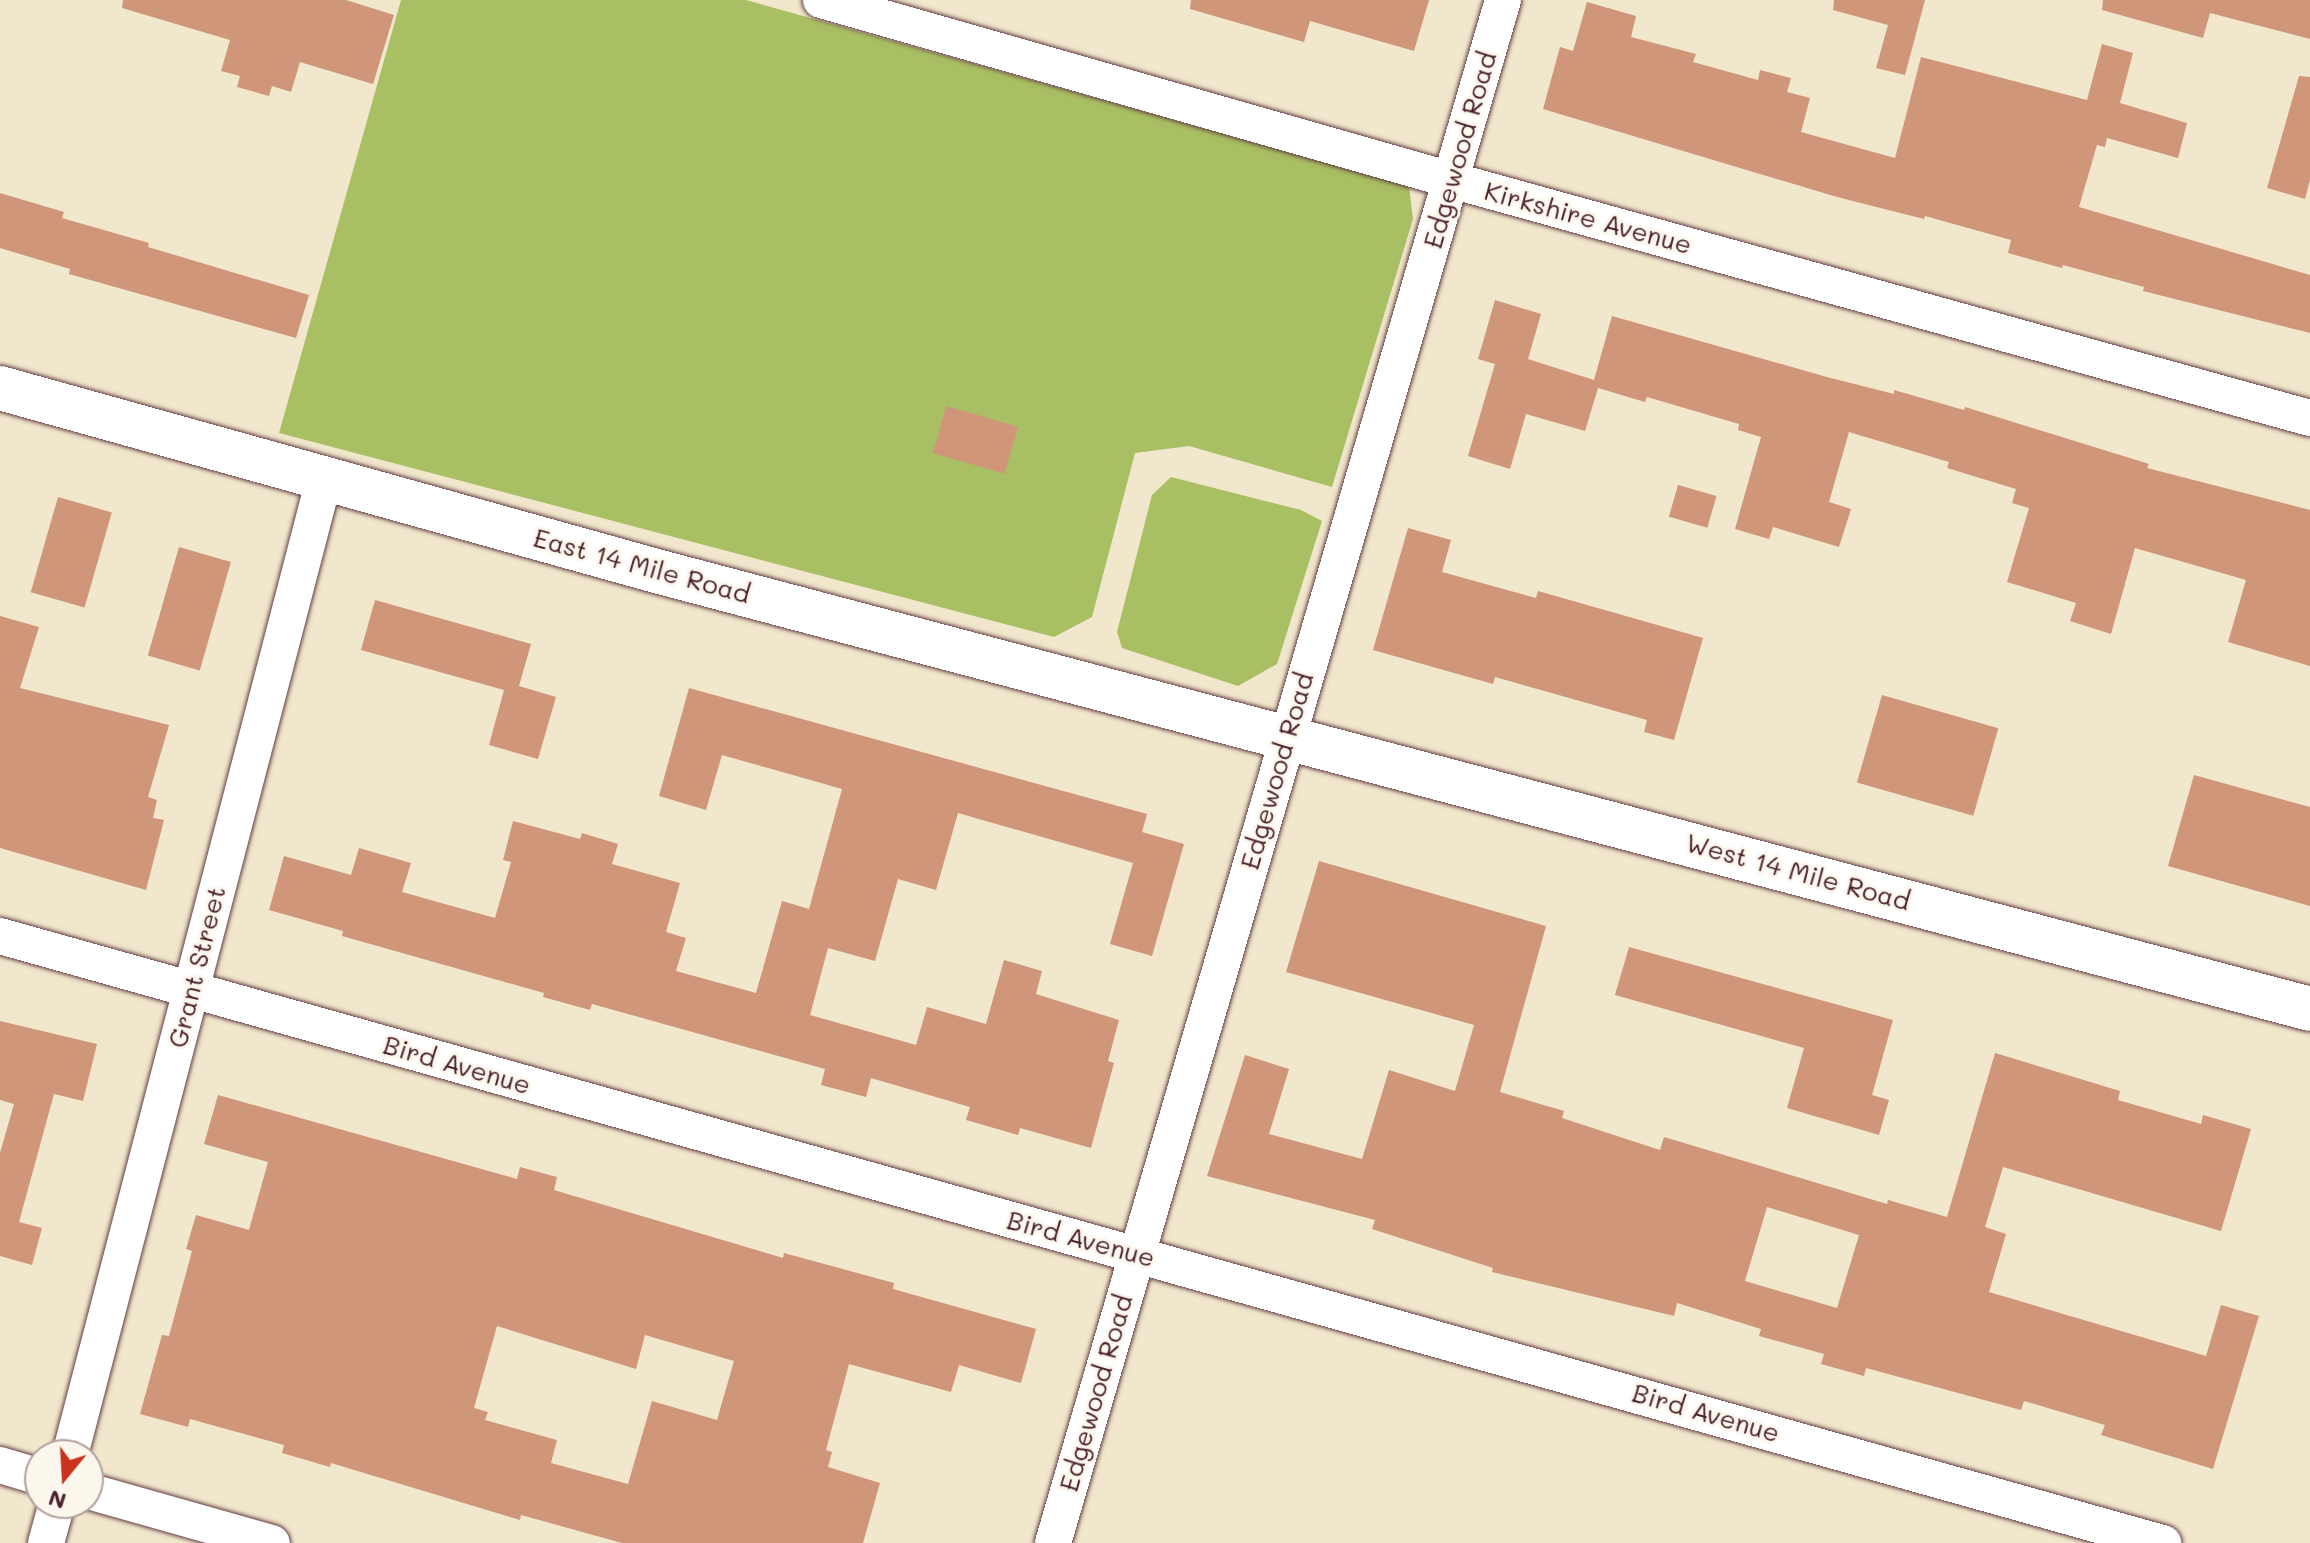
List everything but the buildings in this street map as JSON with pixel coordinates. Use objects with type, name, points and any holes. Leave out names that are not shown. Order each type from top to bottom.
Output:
[{"type":"main road","name":"East 14 Mile Road","points":[[0,388],[324,479],[1286,737]]},
{"type":"main road","name":"West 14 Mile Road","points":[[1286,737],[2310,1009]]},
{"type":"street","name":"Kirkshire Avenue","points":[[821,0],[1451,180],[2310,418]]},
{"type":"street","name":"Edgewood Road","points":[[1053,1543],[1503,0]]},
{"type":"street","name":"Grant Street","points":[[74,1439],[324,479]]},
{"type":"street","name":"Bird Avenue","points":[[0,936],[2163,1543]]},
{"type":"street","points":[[0,1465],[24,1472]]},
{"type":"street","points":[[104,1496],[272,1543]]},
{"type":"street","points":[[46,1543],[53,1519]]},
{"type":"green space","points":[[401,0],[746,0],[1409,186],[1413,219],[1332,487],[1189,446],[1135,453],[1092,617],[1054,637],[279,433]]},
{"type":"green space","points":[[1171,477],[1301,510],[1322,521],[1277,664],[1238,686],[1122,648],[1117,632],[1152,495]]}]
